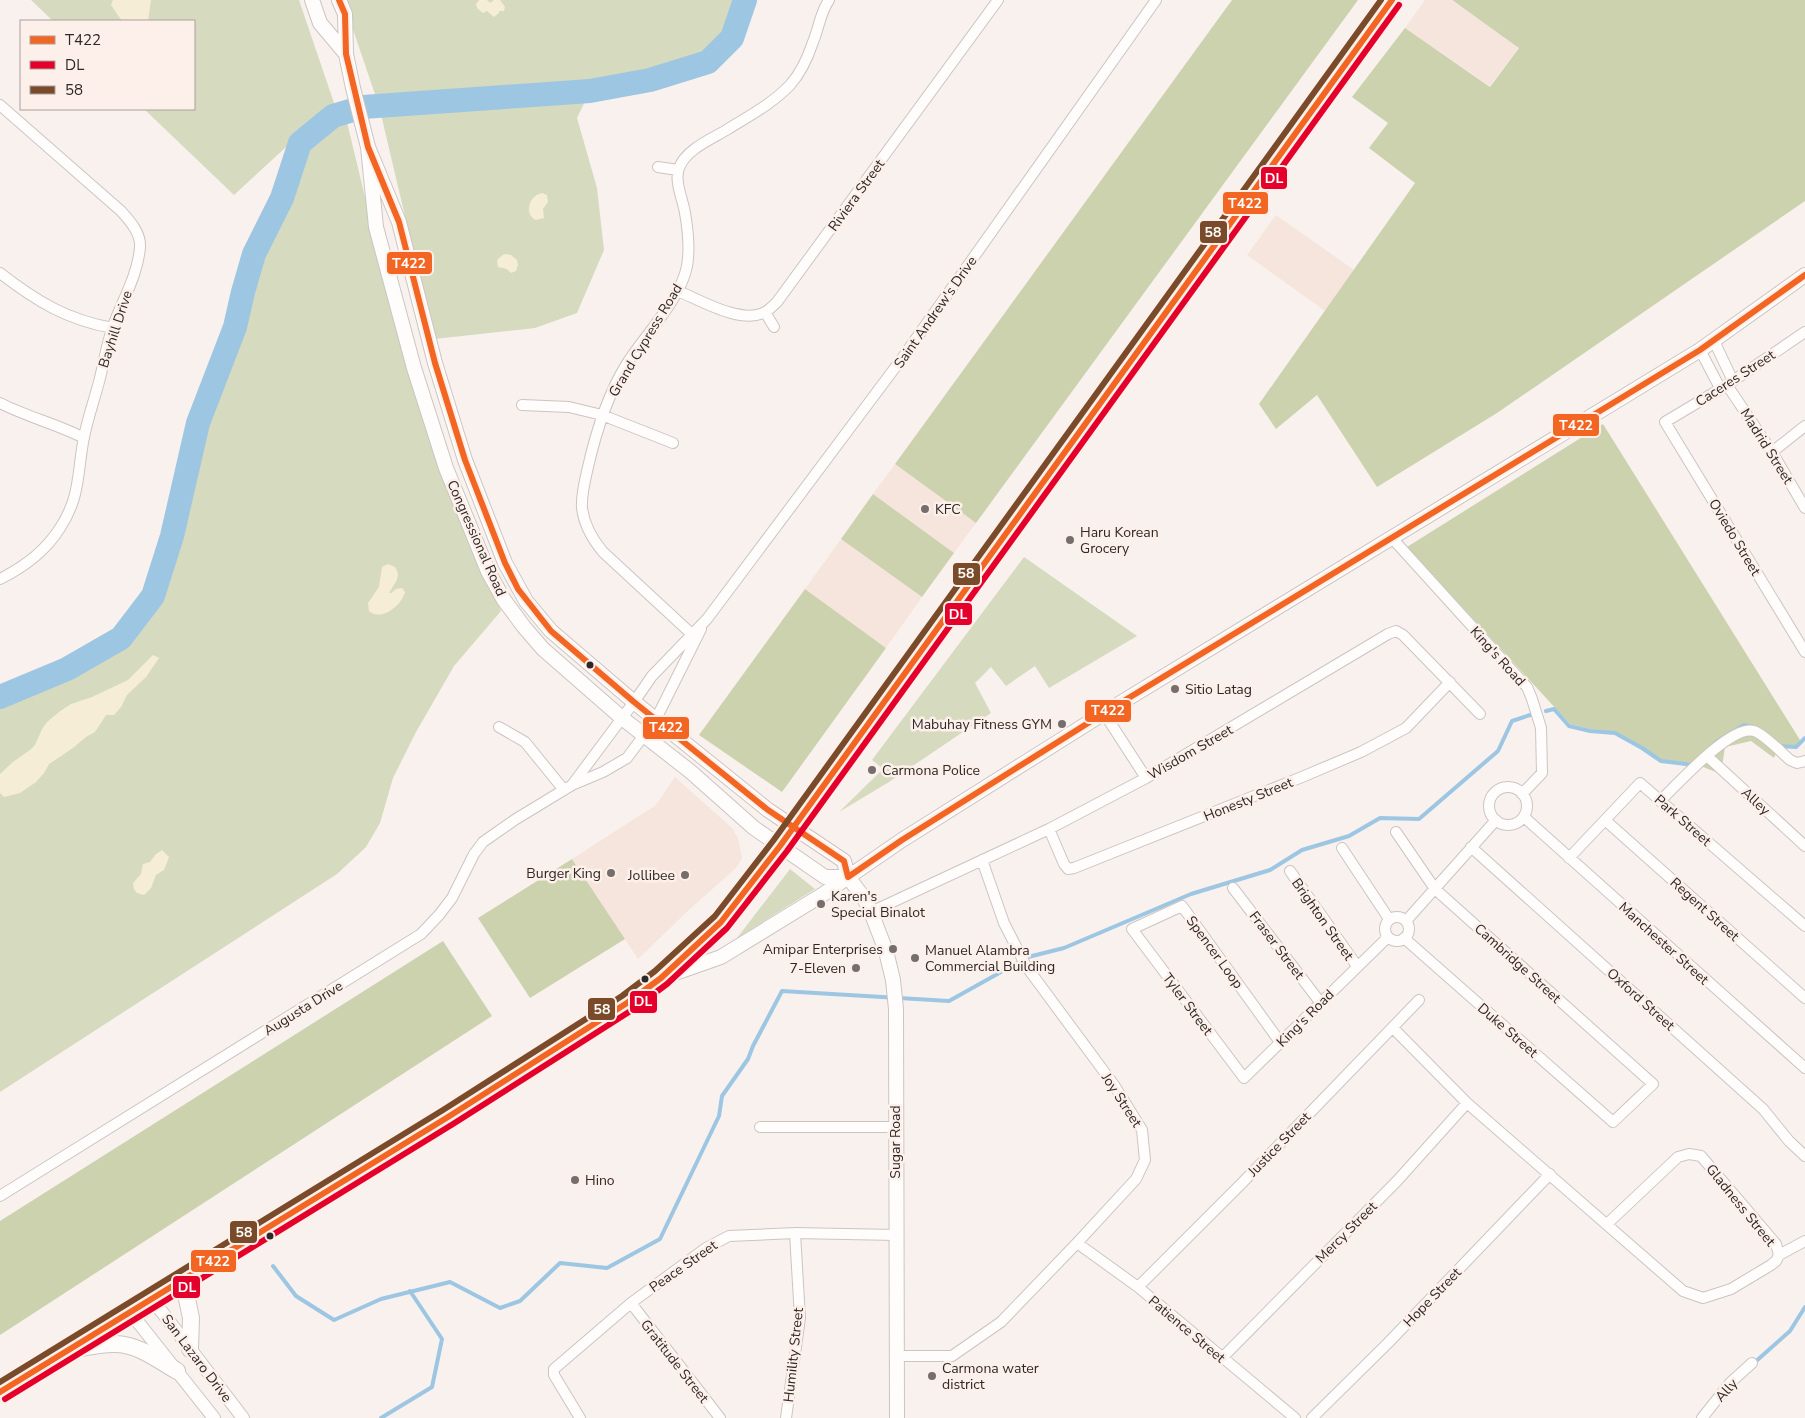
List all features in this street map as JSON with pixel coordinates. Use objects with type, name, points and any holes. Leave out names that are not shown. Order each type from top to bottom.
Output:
[{"type":"highway","points":[[0,1392],[548,1054],[627,1003],[661,978],[721,922],[780,846],[1392,0]]},
{"type":"highway","points":[[190,1276],[187,1299],[191,1318],[190,1349]]},
{"type":"highway","points":[[67,1350],[117,1344],[151,1355],[180,1376]]},
{"type":"main road","name":"Congressional Road","points":[[312,0],[320,23],[346,54]]},
{"type":"main road","name":"Congressional Road","points":[[339,0],[345,14],[346,54],[368,145],[398,222],[435,363],[465,460],[505,563],[526,601],[551,630],[634,702],[793,828]]},
{"type":"main road","name":"Congressional Road","points":[[368,145],[376,227],[414,368],[446,468],[488,571],[512,612],[543,649],[622,718],[691,772],[754,828],[780,846]]},
{"type":"main road","points":[[661,978],[721,957],[822,895],[902,840],[1104,713],[1700,350],[1805,275]]},
{"type":"main road","name":"Sugar Road","points":[[793,828],[844,861],[848,877],[872,912],[886,951],[893,980],[896,1009],[897,1418]]},
{"type":"main road","points":[[780,846],[826,877],[848,877]]},
{"type":"street","points":[[658,167],[678,170],[684,159],[697,148],[774,99],[790,84],[804,63],[814,42],[820,19],[829,0]]},
{"type":"street","name":"Riviera Street","points":[[765,312],[777,302],[787,289],[998,0]]},
{"type":"street","name":"Saint Andrew's Drive","points":[[622,718],[652,676],[694,636],[903,357],[1156,0]]},
{"type":"street","name":"Bayhill Drive","points":[[0,105],[121,211],[136,231],[140,244],[138,262],[113,328],[84,438],[78,488],[70,510],[49,544],[34,559],[0,579]]},
{"type":"street","name":"Grand Cypress Road","points":[[678,170],[678,182],[685,213],[688,239],[687,266],[678,291],[626,366],[602,415],[584,484],[582,508],[593,540],[603,552],[694,636]]},
{"type":"street","points":[[0,272],[36,300],[62,314],[92,324],[113,328]]},
{"type":"street","points":[[678,291],[737,315],[753,316],[765,312],[774,327]]},
{"type":"street","name":"Caceres Street","points":[[1665,422],[1727,384],[1805,332]]},
{"type":"street","name":"Madrid Street","points":[[1714,341],[1723,358],[1727,384]]},
{"type":"street","name":"Madrid Street","points":[[1700,350],[1710,367],[1727,384],[1772,452],[1805,508]]},
{"type":"street","points":[[0,403],[64,428],[84,438]]},
{"type":"street","points":[[522,405],[569,407],[602,415],[673,443]]},
{"type":"street","name":"Oviedo Street","points":[[1665,422],[1805,652]]},
{"type":"street","points":[[1772,452],[1805,426]]},
{"type":"street","name":"King's Road","points":[[1391,537],[1527,687],[1541,728],[1542,773],[1522,794]]},
{"type":"street","name":"Wisdom Street","points":[[872,912],[1049,829],[1146,778],[1396,631],[1403,635],[1480,714]]},
{"type":"street","name":"Saint Andrew's Drive","points":[[643,734],[656,719],[694,636]]},
{"type":"street","name":"Honesty Street","points":[[1049,829],[1064,864],[1068,869],[1074,868],[1360,752],[1406,728],[1450,682]]},
{"type":"street","points":[[1104,713],[1146,778]]},
{"type":"street","name":"Augusta Drive","points":[[568,788],[622,718]]},
{"type":"street","points":[[499,727],[525,742],[568,788]]},
{"type":"street","points":[[1660,800],[1720,744],[1732,736],[1747,730],[1756,731],[1790,760],[1801,762],[1805,771]]},
{"type":"street","name":"Augusta Drive","points":[[0,1196],[421,934],[452,898],[474,854],[483,842],[509,823],[568,788],[603,772],[627,758],[643,734]]},
{"type":"street","name":"Alley","points":[[1707,756],[1805,846]]},
{"type":"street","name":"Park Street","points":[[1569,858],[1640,783],[1805,926]]},
{"type":"street","points":[[1506,788],[1512,788],[1522,794],[1527,805],[1524,817],[1514,824],[1507,825],[1496,820],[1492,815],[1490,804],[1495,793],[1506,788]]},
{"type":"street","name":"Manchester Street","points":[[1524,817],[1805,1068]]},
{"type":"street","points":[[1406,921],[1496,820]]},
{"type":"street","name":"Regent Street","points":[[1605,820],[1805,998]]},
{"type":"street","name":"Cambridge Street","points":[[1396,832],[1435,888],[1653,1084],[1613,1122]]},
{"type":"street","name":"Oxford Street","points":[[1471,847],[1763,1109],[1789,1141],[1805,1156]]},
{"type":"street","points":[[1342,848],[1389,920]]},
{"type":"street","name":"Joy Street","points":[[896,1356],[952,1356],[1001,1322],[1136,1179],[1145,1160],[1142,1130],[1114,1085],[1026,966],[1004,923],[982,860]]},
{"type":"street","name":"Brighton Street","points":[[1290,871],[1357,966]]},
{"type":"street","name":"Fraser Street","points":[[1233,888],[1320,1002]]},
{"type":"street","name":"Spencer Loop","points":[[1132,929],[1182,906],[1280,1042]]},
{"type":"street","points":[[1400,917],[1406,921],[1408,932],[1404,938],[1395,941],[1388,937],[1385,930],[1389,920],[1400,917]]},
{"type":"street","name":"Tyler Street","points":[[1132,929],[1244,1078]]},
{"type":"street","name":"King's Road","points":[[1244,1078],[1388,937]]},
{"type":"street","name":"Duke Street","points":[[1404,938],[1613,1122]]},
{"type":"street","name":"Justice Street","points":[[1138,1287],[1243,1182],[1419,1000]]},
{"type":"street","name":"Gladness Street","points":[[1393,1028],[1467,1102],[1682,1291],[1703,1298],[1731,1289],[1771,1266],[1779,1254],[1776,1244],[1701,1156],[1689,1154],[1678,1158],[1608,1224]]},
{"type":"street","name":"Mercy Street","points":[[1222,1358],[1397,1181],[1467,1102]]},
{"type":"street","points":[[760,1127],[896,1128]]},
{"type":"street","name":"Hope Street","points":[[1312,1418],[1388,1343],[1550,1174]]},
{"type":"street","name":"Peace Street","points":[[580,1418],[554,1375],[554,1369],[631,1303],[706,1248],[729,1236],[795,1232],[896,1236]]},
{"type":"street","name":"Humility Street","points":[[786,1418],[800,1318],[795,1232]]},
{"type":"street","points":[[1779,1254],[1805,1241]]},
{"type":"street","name":"Patience Street","points":[[1077,1243],[1138,1287],[1295,1418]]},
{"type":"street","name":"San Lazaro Drive","points":[[152,1299],[243,1418]]},
{"type":"street","name":"Gratitude Street","points":[[631,1303],[720,1418]]},
{"type":"street","name":"San Lazaro Drive","points":[[130,1312],[214,1418]]},
{"type":"street","name":"Ally","points":[[1702,1418],[1730,1383],[1752,1363]]},
{"type":"street","points":[[180,1376],[203,1367]]},
{"type":"shaded area","points":[[1425,0],[1451,0],[1519,47],[1490,86],[1405,28]]},
{"type":"shaded area","points":[[1276,215],[1354,270],[1325,311],[1247,255]]},
{"type":"shaded area","name":"KFC","points":[[895,464],[976,523],[954,553],[873,494]]},
{"type":"shaded area","points":[[841,539],[922,597],[886,648],[805,589]]},
{"type":"shaded area","name":"Jollibee","points":[[675,777],[732,828],[738,838],[742,858],[736,868],[638,959],[572,859],[656,805]]},
{"type":"green space","points":[[31,0],[299,0],[334,103],[234,195],[145,110],[195,110],[195,20],[52,20]]},
{"type":"green space","points":[[343,0],[741,0],[745,5],[732,38],[708,62],[650,80],[590,91],[577,118],[597,188],[604,250],[577,313],[535,328],[434,339],[379,106]]},
{"type":"green space","points":[[1232,0],[1358,0],[976,523],[895,464]]},
{"type":"green space","points":[[1452,0],[1805,0],[1805,201],[1497,413],[1377,487],[1317,395],[1276,429],[1259,404],[1415,183],[1369,148],[1388,123],[1352,97],[1405,28],[1490,87],[1519,48]]},
{"type":"green space","points":[[328,113],[345,114],[405,363],[428,433],[501,611],[454,666],[416,732],[393,778],[380,823],[366,847],[337,874],[0,1092],[0,697],[67,669],[121,638],[153,596],[172,536],[198,423],[235,327],[254,254],[282,198],[300,143]]},
{"type":"green space","points":[[1603,424],[1800,740],[1795,746],[1779,745],[1774,758],[1751,741],[1725,747],[1721,774],[1693,763],[1661,760],[1616,732],[1570,724],[1407,547]]},
{"type":"green space","points":[[873,494],[954,553],[922,597],[841,539]]},
{"type":"green space","points":[[1024,557],[1137,636],[1049,688],[1035,666],[1006,686],[991,667],[975,683],[991,713],[889,782],[839,812],[883,769],[872,760]]},
{"type":"green space","points":[[805,589],[886,648],[782,792],[699,735]]},
{"type":"green space","points":[[572,859],[625,939],[530,998],[478,918]]},
{"type":"green space","points":[[790,869],[815,889],[737,938]]},
{"type":"green space","points":[[443,941],[492,1016],[0,1335],[0,1221]]},
{"type":"sand","points":[[113,0],[151,0],[148,20],[121,20],[111,5]]},
{"type":"sand","points":[[479,0],[487,0],[490,3],[494,0],[500,0],[505,7],[504,11],[499,11],[494,17],[487,11],[483,13],[477,8],[476,4]]},
{"type":"sand","points":[[542,193],[547,195],[548,202],[543,209],[544,218],[536,220],[530,214],[529,206],[533,198]]},
{"type":"sand","points":[[504,254],[511,255],[517,260],[516,271],[511,273],[507,269],[498,267],[497,260]]},
{"type":"sand","points":[[388,564],[395,567],[398,573],[397,580],[389,593],[402,588],[405,592],[396,607],[385,613],[374,614],[369,611],[368,603],[379,587],[382,567]]},
{"type":"sand","points":[[153,655],[159,658],[146,677],[127,695],[121,707],[114,715],[106,715],[95,732],[49,764],[36,782],[20,793],[4,797],[0,793],[0,774],[35,745],[47,722],[71,704],[92,697],[128,680]]},
{"type":"sand","points":[[162,850],[169,857],[164,870],[156,875],[151,888],[144,895],[137,893],[133,883],[141,874],[143,864],[150,862]]},
{"type":"waterway","points":[[0,697],[67,669],[121,638],[153,596],[172,536],[198,423],[235,327],[254,254],[282,198],[300,143],[333,116],[363,107],[590,91],[650,80],[708,62],[732,38],[745,0]]},
{"type":"waterway","points":[[1546,711],[1554,709],[1569,726],[1590,731],[1615,733],[1661,761],[1694,765]]},
{"type":"waterway","points":[[273,1266],[296,1296],[334,1320],[381,1299],[450,1282],[500,1308],[520,1301],[560,1263],[607,1268],[660,1239],[719,1116],[722,1096],[748,1059],[782,991],[949,1001],[1028,957],[1064,948],[1191,894],[1270,870],[1302,850],[1349,836],[1380,818],[1419,819],[1498,751],[1512,721],[1530,715]]},
{"type":"waterway","points":[[1716,742],[1744,725],[1754,727]]},
{"type":"waterway","points":[[1779,746],[1796,747],[1805,738]]},
{"type":"waterway","points":[[381,1418],[432,1387],[442,1339],[410,1291]]},
{"type":"waterway","points":[[1754,1363],[1790,1331],[1805,1307]]},
{"type":"transit line","name":"T422","points":[[339,0],[345,14],[346,54],[368,147],[399,222],[435,363],[465,460],[505,563],[518,589],[551,631],[634,702],[768,810],[844,861],[848,877],[902,840],[1104,713],[1700,350],[1805,275]]},
{"type":"transit line","name":"58","points":[[0,1382],[443,1110],[622,996],[655,971],[715,916],[773,841],[1381,0]]},
{"type":"transit line","name":"T422","points":[[0,1392],[448,1117],[627,1003],[661,978],[721,922],[780,846],[1392,0]]},
{"type":"transit line","name":"DL","points":[[5,1399],[453,1124],[632,1010],[667,984],[727,928],[787,851],[1399,5]]},
{"type":"place","name":"KFC","points":[[925,509]]},
{"type":"place","name":"Haru Korean Grocery","points":[[1070,540]]},
{"type":"place","name":"Sitio Latag","points":[[1175,689]]},
{"type":"place","name":"Mabuhay Fitness GYM","points":[[1062,724]]},
{"type":"place","name":"Carmona Police","points":[[872,770]]},
{"type":"place","name":"Burger King","points":[[611,873]]},
{"type":"place","name":"Jollibee","points":[[685,875]]},
{"type":"place","name":"Karen's Special Binalot","points":[[821,904]]},
{"type":"place","name":"Amipar Enterprises","points":[[893,949]]},
{"type":"place","name":"Manuel Alambra Commercial Building","points":[[915,958]]},
{"type":"place","name":"7-Eleven","points":[[856,968]]},
{"type":"place","name":"Hino","points":[[575,1180]]},
{"type":"place","name":"Carmona water district","points":[[932,1376]]}]
